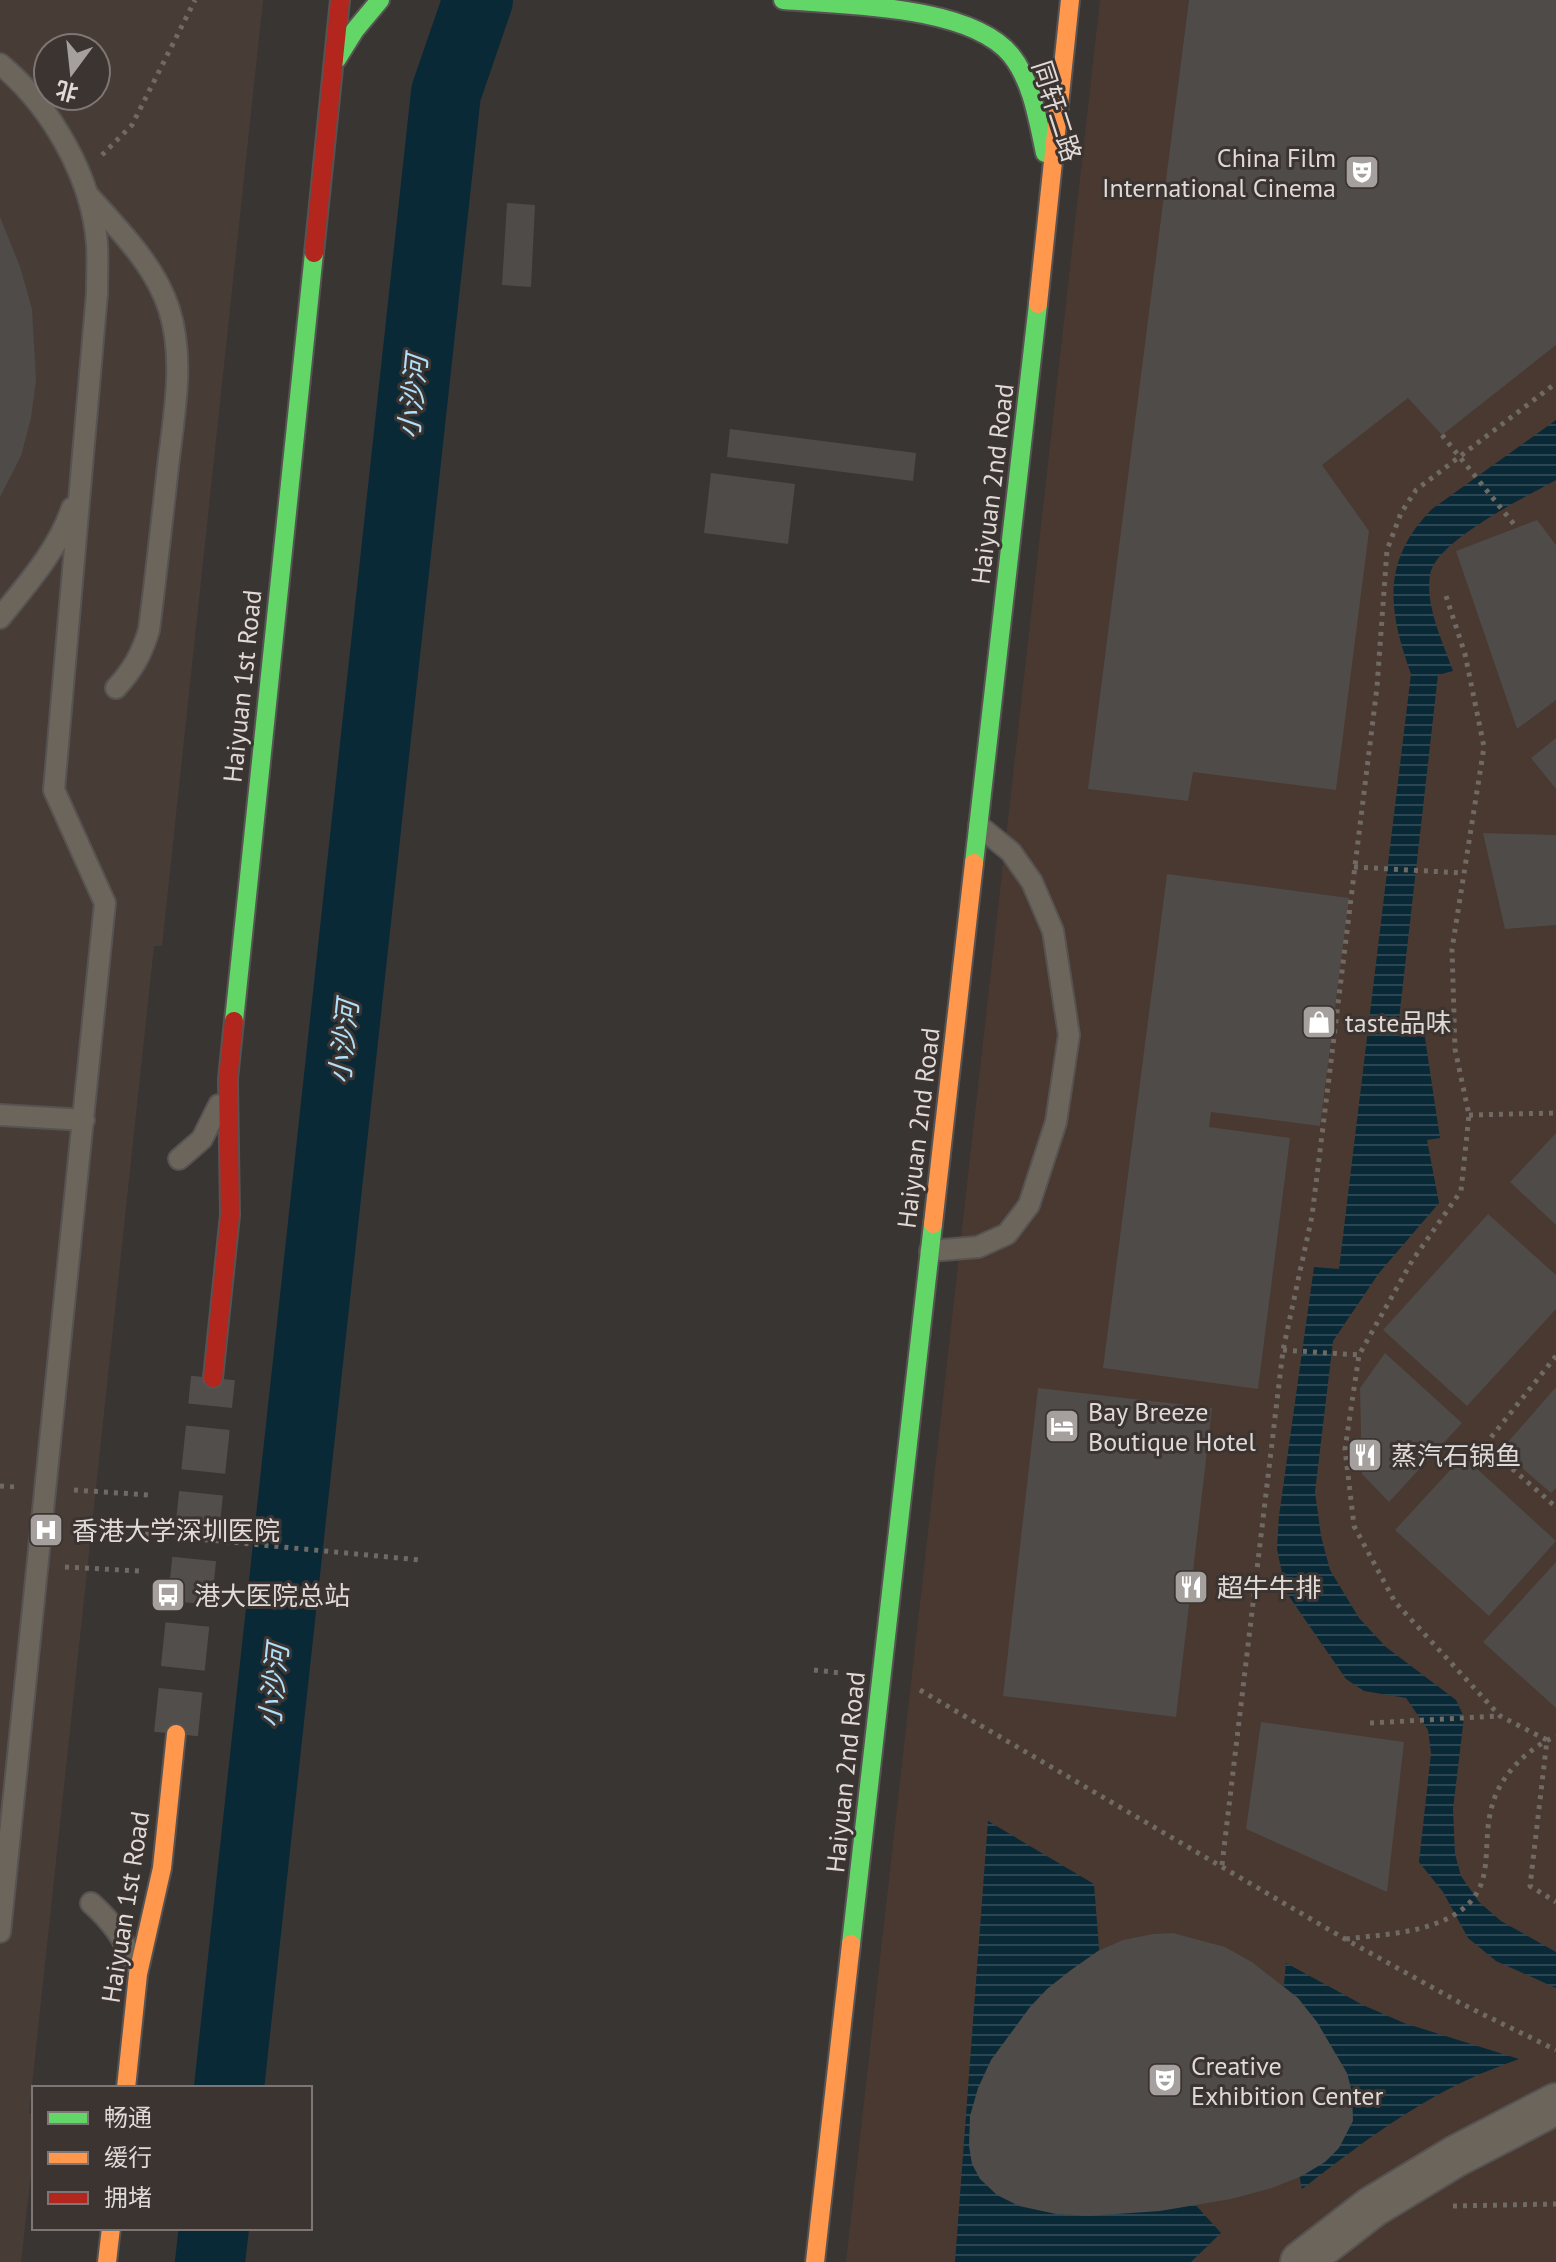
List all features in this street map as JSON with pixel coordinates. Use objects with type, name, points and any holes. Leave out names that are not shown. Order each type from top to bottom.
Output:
[{"type":"street","name":"Haiyuan 1st Road","points":[[213,1378],[230,1215],[228,1079],[340,0]]},
{"type":"street","points":[[331,69],[355,30],[380,0]]},
{"type":"street","name":"同轩二路","points":[[783,0],[928,16],[961,24],[990,36],[1010,54],[1026,84],[1052,183]]},
{"type":"street","name":"Haiyuan 2nd Road","points":[[815,2262],[1052,183],[1070,0]]},
{"type":"street","name":"Haiyuan 1st Road","points":[[126,2086],[138,1974],[162,1868],[176,1734]]},
{"type":"street","points":[[1301,2262],[1372,2207],[1456,2156],[1556,2104]]},
{"type":"street","points":[[107,2262],[111,2230]]},
{"type":"lane","points":[[0,64],[43,111],[69,150],[83,185],[97,241],[97,293],[54,790],[105,903],[0,1931]]},
{"type":"lane","points":[[83,185],[154,275],[169,308],[176,338],[175,403],[149,630],[142,654],[116,688]]},
{"type":"lane","points":[[0,618],[59,537],[71,512],[80,473]]},
{"type":"lane","points":[[930,1251],[978,1247],[1007,1234],[1029,1205],[1056,1122],[1069,1035],[1053,931],[1038,894],[1011,852],[979,826]]},
{"type":"lane","points":[[179,1159],[202,1139],[216,1113],[228,1079]]},
{"type":"lane","points":[[0,1115],[84,1120]]},
{"type":"lane","points":[[91,1903],[111,1920],[126,1944],[138,1974]]},
{"type":"path","points":[[83,185],[132,125],[195,0]]},
{"type":"path","points":[[1222,1865],[1283,1350],[1312,1216],[1377,687],[1387,550],[1401,513],[1416,490],[1556,383]]},
{"type":"path","points":[[1442,435],[1517,528]]},
{"type":"path","points":[[1446,596],[1465,654],[1484,747],[1452,949],[1455,1049],[1469,1115],[1461,1191],[1412,1261],[1359,1355],[1345,1449],[1354,1526],[1395,1602],[1500,1716],[1547,1740]]},
{"type":"path","points":[[1354,867],[1463,873]]},
{"type":"path","points":[[1469,1115],[1556,1113]]},
{"type":"path","points":[[1283,1350],[1359,1355]]},
{"type":"path","points":[[1556,1356],[1485,1445],[1556,1507]]},
{"type":"path","points":[[145,1534],[420,1560]]},
{"type":"path","points":[[814,1670],[907,1682],[1345,1939],[1464,2005],[1556,2050]]},
{"type":"path","points":[[1370,1723],[1500,1716]]},
{"type":"path","points":[[1345,1939],[1422,1928],[1444,1920],[1464,1907],[1485,1874],[1491,1808],[1500,1783],[1513,1767],[1556,1736]]},
{"type":"path","points":[[1547,1740],[1530,1886],[1556,1902]]},
{"type":"path","points":[[1449,2206],[1556,2204]]},
{"type":"shaded area","name":"香港大学深圳医院","points":[[0,0],[263,0],[162,946],[154,946],[29,2113],[32,2114],[32,2166],[21,2262],[0,2262]]},
{"type":"shaded area","points":[[1100,0],[1556,0],[1556,2262],[846,2262]]},
{"type":"water","points":[[1556,420],[1556,480],[1464,534],[1436,562],[1430,575],[1432,611],[1453,671],[1438,675],[1398,1028],[1423,1025],[1440,1138],[1427,1140],[1439,1203],[1379,1273],[1333,1341],[1315,1492],[1321,1536],[1330,1570],[1359,1618],[1386,1647],[1456,1700],[1464,1717],[1453,1809],[1455,1854],[1461,1876],[1479,1902],[1501,1921],[1556,1952],[1556,1988],[1496,1961],[1468,1938],[1443,1892],[1419,1862],[1431,1753],[1428,1730],[1406,1698],[1364,1691],[1346,1679],[1286,1592],[1277,1549],[1314,1267],[1339,1269],[1411,674],[1397,629],[1394,607],[1397,567],[1416,528],[1432,509]]},
{"type":"water","points":[[988,1821],[1094,1884],[1101,1974],[1174,2181],[1221,2233],[1191,2262],[955,2262]]},
{"type":"water","points":[[1286,1963],[1363,2005],[1404,2023],[1519,2059],[1473,2077],[1423,2103],[1361,2144],[1302,2189],[1295,2154],[1283,1995]]},
{"type":"building","name":"China Film International Cinema","points":[[1189,0],[1556,0],[1556,345],[1442,435],[1408,398],[1322,465],[1369,531],[1336,790],[1193,772],[1188,801],[1088,789]]},
{"type":"building","points":[[507,203],[535,205],[531,287],[502,285]]},
{"type":"building","points":[[0,217],[20,267],[32,309],[36,380],[31,418],[21,456],[0,497]]},
{"type":"building","points":[[730,429],[916,453],[913,481],[727,457]]},
{"type":"building","points":[[711,473],[795,484],[788,544],[704,533]]},
{"type":"building","points":[[1537,520],[1556,545],[1556,700],[1517,729],[1456,551]]},
{"type":"building","points":[[1556,738],[1556,789],[1531,758]]},
{"type":"building","points":[[1483,833],[1556,835],[1556,925],[1505,929]]},
{"type":"building","points":[[1167,874],[1349,898],[1320,1126],[1211,1112],[1209,1127],[1290,1138],[1258,1389],[1103,1368]]},
{"type":"building","points":[[1556,1133],[1556,1225],[1510,1182]]},
{"type":"building","points":[[1488,1214],[1556,1275],[1556,1309],[1467,1406],[1383,1330]]},
{"type":"building","points":[[1385,1353],[1462,1423],[1389,1502],[1362,1474],[1360,1388]]},
{"type":"building","points":[[1556,1387],[1556,1488],[1551,1493],[1501,1450]]},
{"type":"building","points":[[1038,1388],[1212,1408],[1176,1717],[1003,1696]]},
{"type":"building","points":[[1463,1456],[1556,1541],[1489,1616],[1395,1530]]},
{"type":"building","points":[[1556,1562],[1556,1708],[1483,1642]]},
{"type":"building","points":[[1261,1722],[1404,1742],[1387,1892],[1246,1829]]},
{"type":"building","name":"Creative Exhibition Center","points":[[1173,1933],[1225,1947],[1252,1962],[1298,1998],[1317,2022],[1347,2073],[1352,2092],[1353,2121],[1339,2148],[1325,2162],[1302,2176],[1272,2188],[1231,2199],[1160,2211],[1088,2216],[1056,2214],[1019,2206],[997,2195],[980,2179],[972,2164],[969,2146],[970,2116],[991,2060],[1047,1989],[1098,1951],[1123,1940]]},
{"type":"waterway","name":"小沙河","points":[[229,2086],[446,93],[478,0]]},
{"type":"waterway","name":"小沙河","points":[[210,2262],[214,2230]]},
{"type":"tunnel","points":[[176,1734],[213,1378]]},
{"type":"traffic: fast","points":[[337,59],[355,30],[380,0]]},
{"type":"traffic: fast","points":[[783,0],[904,11],[967,26],[992,38],[1011,55],[1024,77],[1045,153]]},
{"type":"traffic: fast","points":[[234,1021],[314,253]]},
{"type":"traffic: fast","points":[[974,863],[1038,304]]},
{"type":"traffic: fast","points":[[851,1944],[933,1224]]},
{"type":"traffic: slow","points":[[1038,304],[1070,0]]},
{"type":"traffic: slow","points":[[933,1224],[974,863]]},
{"type":"traffic: slow","points":[[126,2086],[138,1974],[162,1868],[176,1734]]},
{"type":"traffic: slow","points":[[815,2262],[851,1944]]},
{"type":"traffic: slow","points":[[107,2262],[111,2230]]},
{"type":"traffic: jam","points":[[314,253],[340,0]]},
{"type":"traffic: jam","points":[[213,1378],[230,1215],[228,1079],[234,1021]]},
{"type":"place","name":"China Film International Cinema","points":[[1362,172]]},
{"type":"place","name":"taste品味","points":[[1319,1022]]},
{"type":"place","name":"Bay Breeze Boutique Hotel","points":[[1062,1426]]},
{"type":"place","name":"蒸汽石锅鱼","points":[[1365,1455]]},
{"type":"place","name":"香港大学深圳医院","points":[[46,1530]]},
{"type":"place","name":"超牛牛排","points":[[1191,1587]]},
{"type":"place","name":"港大医院总站","points":[[168,1595]]},
{"type":"place","name":"Creative Exhibition Center","points":[[1165,2080]]}]
